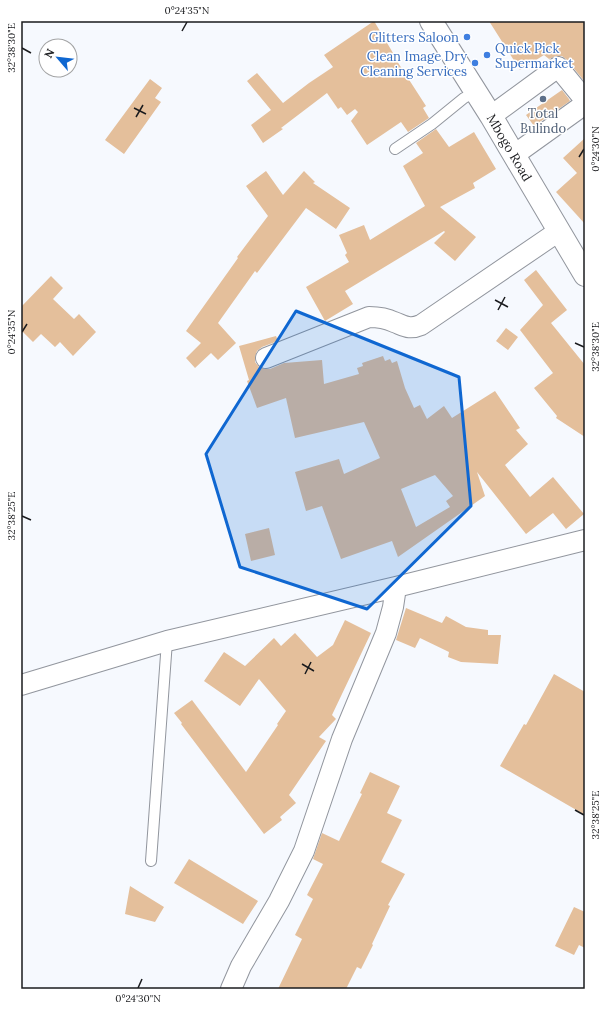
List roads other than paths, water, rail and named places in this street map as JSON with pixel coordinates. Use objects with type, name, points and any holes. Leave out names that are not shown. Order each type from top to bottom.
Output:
[{"type":"main road","name":"Mbogo Road","points":[[432,21],[491,116],[585,275]]},
{"type":"street","points":[[491,116],[558,67],[584,96],[514,155]]},
{"type":"street","points":[[266,358],[369,317],[378,317],[393,321],[408,328],[414,328],[421,325],[559,231]]},
{"type":"street","points":[[21,685],[166,641],[585,540]]},
{"type":"street","points":[[231,989],[241,966],[279,902],[304,851],[342,739],[386,633],[393,607],[396,586]]},
{"type":"lane","points":[[395,149],[432,124],[464,98],[476,92]]},
{"type":"lane","points":[[151,861],[166,641]]},
{"type":"place","name":"Glitters Saloon","points":[[467,37]]},
{"type":"place","name":"Quick Pick Supermarket","points":[[487,55]]},
{"type":"place","name":"Clean Image Dry Cleaning Services","points":[[475,63]]},
{"type":"place","name":"Total Bulindo","points":[[543,99]]}]
